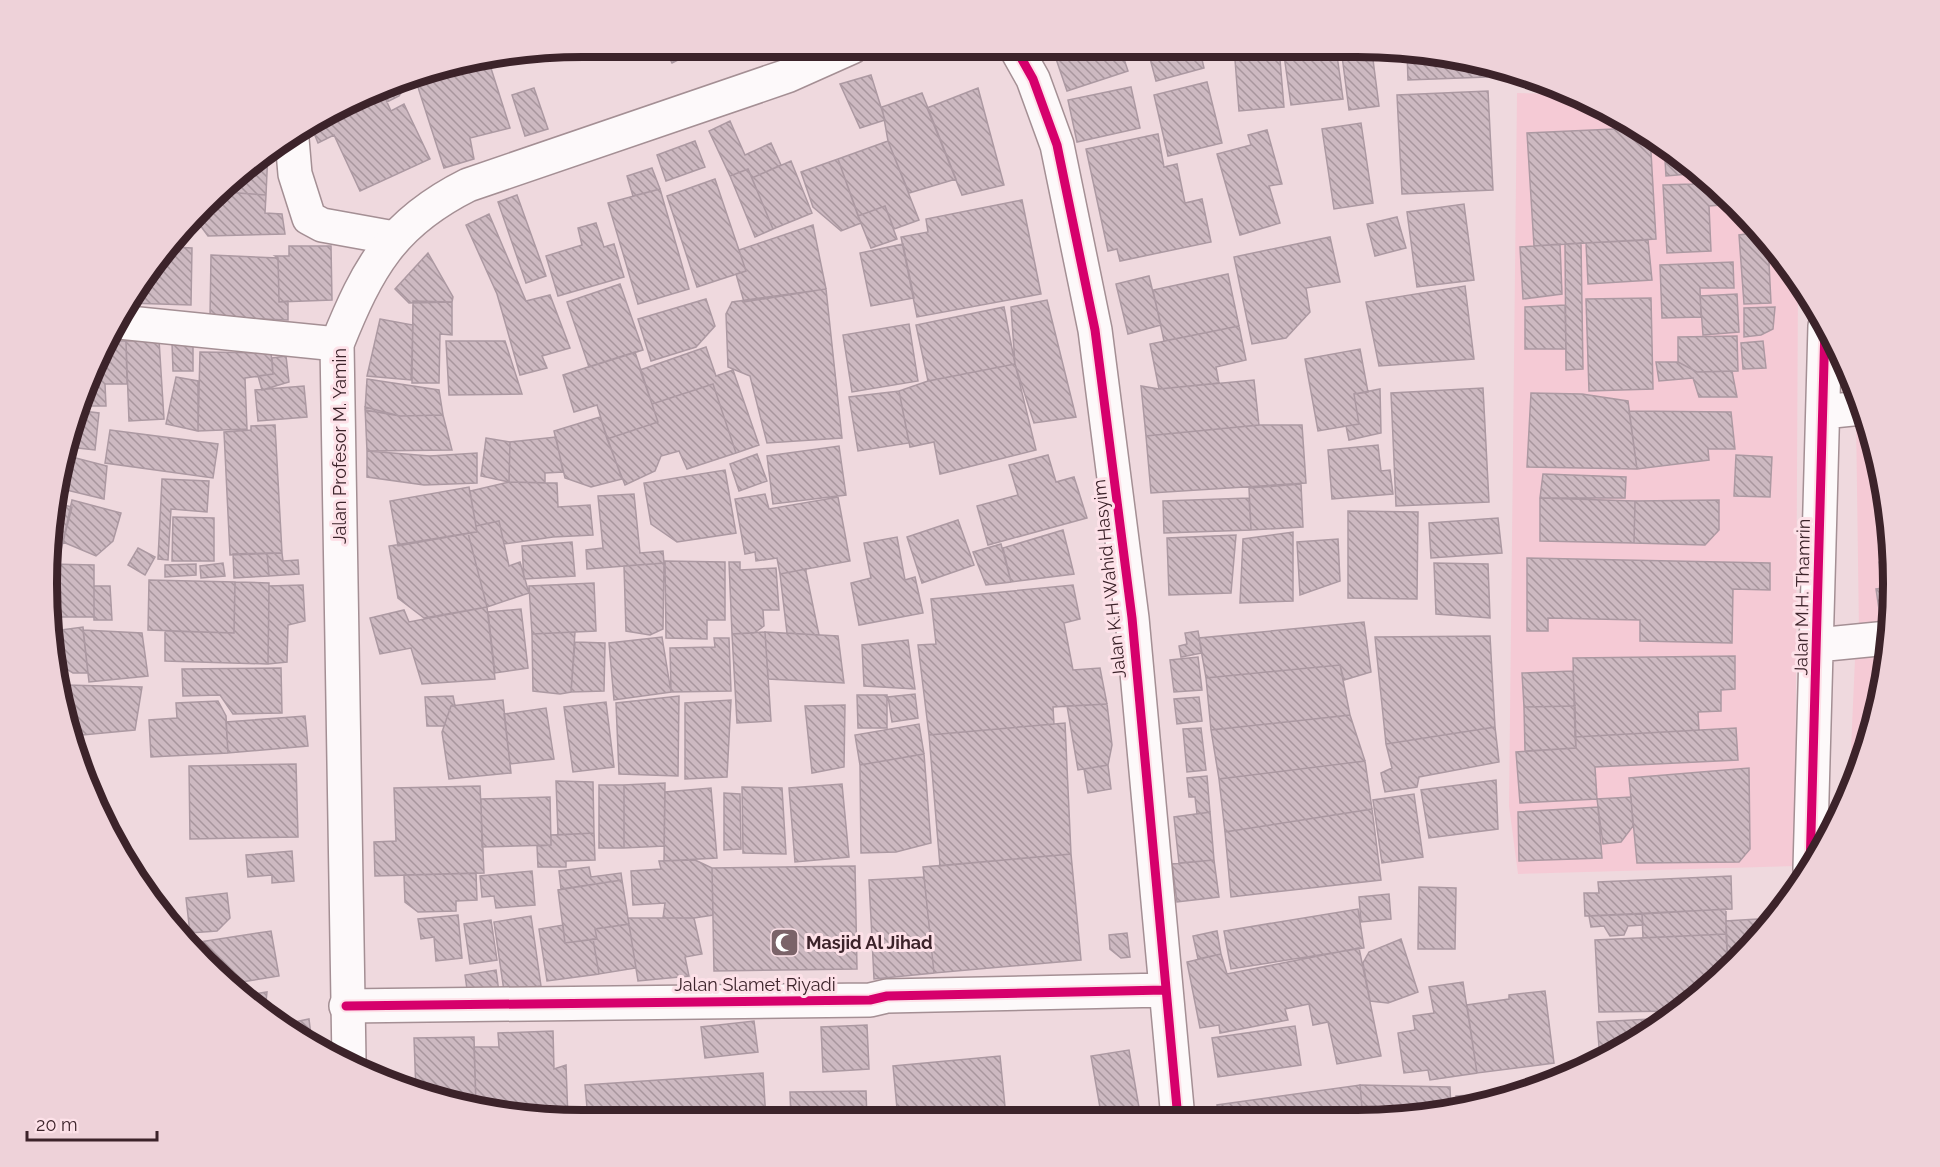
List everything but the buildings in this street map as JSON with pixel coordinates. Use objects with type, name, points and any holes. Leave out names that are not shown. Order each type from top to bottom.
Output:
[{"type":"street","name":"Jalan Profesor M. Yamin","points":[[349,1055],[346,1006],[337,344],[373,265],[394,238],[439,200],[468,185],[787,76],[830,57]]},
{"type":"street","name":"Jalan K.H Wahid Hasyim","points":[[1021,57],[1033,79],[1057,146],[1095,330],[1132,618],[1177,1110]]},
{"type":"street","points":[[293,145],[302,202],[309,218],[322,225],[394,238]]},
{"type":"street","points":[[126,323],[337,344]]},
{"type":"street","name":"Jalan M.H. Thamrin","points":[[1811,849],[1825,343]]},
{"type":"street","points":[[1823,412],[1853,409]]},
{"type":"street","points":[[1817,645],[1880,639]]},
{"type":"street","name":"Jalan Slamet Riyadi","points":[[346,1006],[870,1000],[887,996],[1165,990]]},
{"type":"shaded area","points":[[1517,93],[1549,94],[1620,128],[1677,166],[1704,188],[1752,236],[1798,297],[1795,866],[1518,874],[1509,806]]},
{"type":"shaded area","points":[[1856,417],[1873,481],[1882,549],[1883,584],[1881,630],[1859,632]]},
{"type":"shaded area","points":[[1877,657],[1865,720],[1850,766],[1855,659]]},
{"type":"cycle path","points":[[1021,57],[1033,79],[1057,145],[1095,330],[1132,618],[1177,1110]]},
{"type":"cycle path","points":[[1811,849],[1825,343]]},
{"type":"cycle path","points":[[346,1006],[870,1000],[887,996],[1165,990]]},
{"type":"place","name":"Masjid Al Jihad","points":[[785,942]]}]
